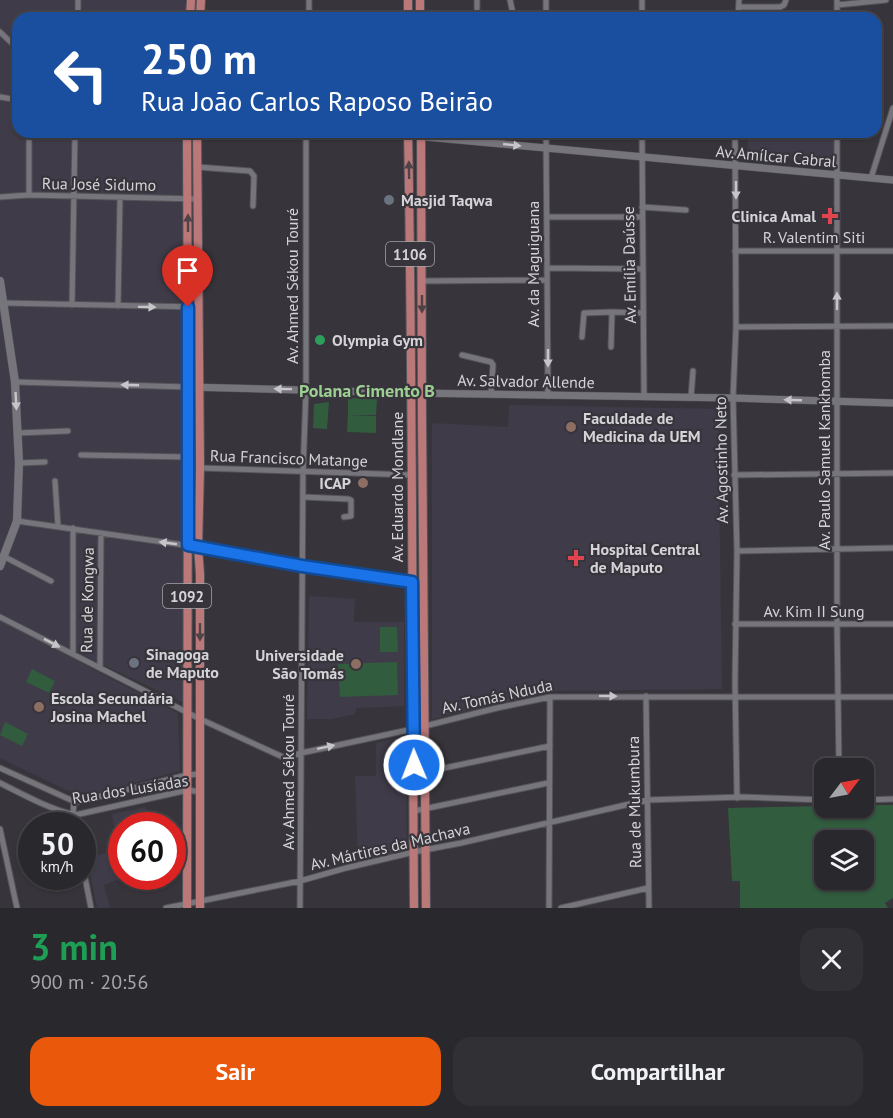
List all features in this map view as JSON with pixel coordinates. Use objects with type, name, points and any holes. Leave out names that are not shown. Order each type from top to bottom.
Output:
[{"type":"main road","name":"1092","points":[[187,138],[187,775]]},
{"type":"main road","name":"1092","points":[[197,138],[200,905]]},
{"type":"main road","name":"Av. Eduardo Mondlane","points":[[408,138],[412,393],[414,852]]},
{"type":"main road","name":"Av. Eduardo Mondlane","points":[[421,138],[426,908]]},
{"type":"main road","points":[[0,281],[15,381],[19,463],[17,521],[0,566]]},
{"type":"main road","points":[[187,775],[184,791],[187,905]]},
{"type":"main road","points":[[414,852],[414,908]]},
{"type":"street","points":[[477,0],[477,8]]},
{"type":"street","points":[[739,0],[739,12]]},
{"type":"street","points":[[739,7],[780,7],[786,0]]},
{"type":"street","points":[[837,3],[886,0]]},
{"type":"street","points":[[0,32],[12,43]]},
{"type":"street","points":[[871,178],[893,108]]},
{"type":"street","points":[[29,138],[29,195]]},
{"type":"street","points":[[72,305],[75,138]]},
{"type":"street","name":"Av. Ahmed Sékou Touré","points":[[300,908],[303,472],[306,390],[306,138]]},
{"type":"street","name":"Av. Amílcar Cabral","points":[[454,138],[546,149],[893,180]]},
{"type":"street","name":"Av. da Maguiguana","points":[[546,138],[548,396]]},
{"type":"street","name":"Av. Emília Daússe","points":[[642,138],[644,397]]},
{"type":"street","name":"Av. Agostinho Neto","points":[[735,138],[734,475],[737,787],[739,797]]},
{"type":"street","name":"Av. Paulo Samuel Kankhomba","points":[[837,138],[839,758]]},
{"type":"street","points":[[197,167],[250,171],[254,176],[253,206]]},
{"type":"street","name":"Rua José Sidumo","points":[[0,197],[29,195],[198,199]]},
{"type":"street","points":[[118,306],[120,198]]},
{"type":"street","points":[[642,207],[686,210]]},
{"type":"street","points":[[547,217],[642,217]]},
{"type":"street","name":"R. Valentim Siti","points":[[735,251],[893,250]]},
{"type":"street","points":[[547,268],[643,269]]},
{"type":"street","points":[[422,281],[547,280]]},
{"type":"street","points":[[4,303],[198,307]]},
{"type":"street","points":[[611,347],[612,312]]},
{"type":"street","points":[[582,337],[584,313],[644,314]]},
{"type":"street","points":[[736,327],[893,326]]},
{"type":"street","points":[[462,355],[491,362],[493,365],[491,394]]},
{"type":"street","points":[[691,398],[693,371]]},
{"type":"street","name":"Av. Salvador Allende","points":[[15,381],[412,393],[893,403]]},
{"type":"street","points":[[18,433],[68,431]]},
{"type":"street","points":[[81,455],[188,457]]},
{"type":"street","points":[[19,463],[45,462]]},
{"type":"street","name":"Rua Francisco Matange","points":[[200,468],[412,475]]},
{"type":"street","points":[[734,475],[893,473]]},
{"type":"street","points":[[55,481],[58,526]]},
{"type":"street","points":[[303,497],[351,500],[351,516],[344,517]]},
{"type":"street","points":[[17,521],[188,545],[302,566],[412,582]]},
{"type":"street","points":[[73,528],[73,654]]},
{"type":"street","name":"Rua de Kongwa","points":[[99,668],[101,533]]},
{"type":"street","points":[[736,551],[893,548]]},
{"type":"street","points":[[5,557],[51,581]]},
{"type":"street","name":"Av. Tomás Nduda","points":[[0,617],[200,719],[281,757],[288,758],[301,753],[550,697],[893,697]]},
{"type":"street","name":"Av. Kim II Sung","points":[[735,624],[893,624]]},
{"type":"street","name":"Rua de Mukumbura","points":[[646,696],[649,908]]},
{"type":"street","points":[[549,908],[550,697]]},
{"type":"street","points":[[425,772],[549,746]]},
{"type":"street","name":"Rua dos Lusíadas","points":[[0,768],[77,802],[199,774]]},
{"type":"street","points":[[25,795],[30,781]]},
{"type":"street","name":"Rua dos Lusíadas","points":[[0,783],[64,812]]},
{"type":"street","points":[[414,811],[549,783]]},
{"type":"street","name":"Rua dos Lusíadas","points":[[93,812],[184,791],[200,792]]},
{"type":"street","points":[[739,797],[814,800]]},
{"type":"street","name":"Av. Mártires da Machava","points":[[166,908],[200,905],[346,868],[646,800],[739,797]]},
{"type":"street","points":[[874,800],[893,799]]},
{"type":"street","points":[[73,812],[74,801]]},
{"type":"street","points":[[0,829],[17,908]]},
{"type":"street","points":[[561,908],[648,888]]},
{"type":"street","points":[[88,890],[92,908]]},
{"type":"shaded area","points":[[0,0],[192,0],[192,12],[12,12],[12,138],[190,138],[184,703],[0,616]]},
{"type":"shaded area","points":[[747,138],[834,138],[834,163],[748,155]]},
{"type":"shaded area","name":"Hospital Central de Maputo","points":[[509,405],[718,409],[722,689],[556,691],[432,719],[432,423],[508,427]]},
{"type":"shaded area","name":"Universidade São Tomás","points":[[309,596],[355,599],[354,622],[404,622],[404,706],[356,708],[355,714],[331,719],[307,719]]},
{"type":"shaded area","points":[[0,618],[178,713],[180,771],[81,797],[0,758]]},
{"type":"shaded area","points":[[406,736],[407,848],[404,852],[358,861],[355,776],[376,776],[376,743]]},
{"type":"shaded area","points":[[146,807],[146,812],[122,812]]},
{"type":"shaded area","points":[[108,852],[108,883],[104,885],[110,908],[97,908],[93,890],[96,890],[96,856]]},
{"type":"green space","points":[[348,398],[377,399],[376,415],[348,415]]},
{"type":"green space","points":[[329,402],[327,429],[313,428],[314,404]]},
{"type":"green space","points":[[348,415],[376,416],[376,433],[347,432]]},
{"type":"green space","points":[[380,627],[397,627],[398,652],[380,652]]},
{"type":"green space","points":[[397,662],[398,695],[340,697],[338,664]]},
{"type":"green space","points":[[32,669],[55,681],[49,693],[26,682]]},
{"type":"green space","points":[[5,722],[28,734],[22,746],[0,735]]},
{"type":"green space","points":[[874,805],[893,805],[893,898],[885,903],[888,908],[740,908],[740,881],[732,881],[728,808],[814,806],[814,818],[874,818]]},
{"type":"place","name":"Masjid Taqwa","points":[[389,200]]},
{"type":"place","name":"Clinica Amal","points":[[830,216]]},
{"type":"place","name":"Olympia Gym","points":[[320,340]]},
{"type":"place","name":"Faculdade de Medicina da UEM","points":[[571,427]]},
{"type":"place","name":"ICAP","points":[[363,483]]},
{"type":"place","name":"Hospital Central de Maputo","points":[[576,558]]},
{"type":"place","name":"Sinagoga de Maputo","points":[[134,663]]},
{"type":"place","name":"Universidade São Tomás","points":[[356,664]]},
{"type":"place","name":"Escola Secundária Josina Machel","points":[[39,707]]},
{"type":"district","name":"Polana Cimento B","points":[[367,390]]},
{"type":"route","points":[[188,307],[188,545],[302,566],[412,582],[414,765]]}]
